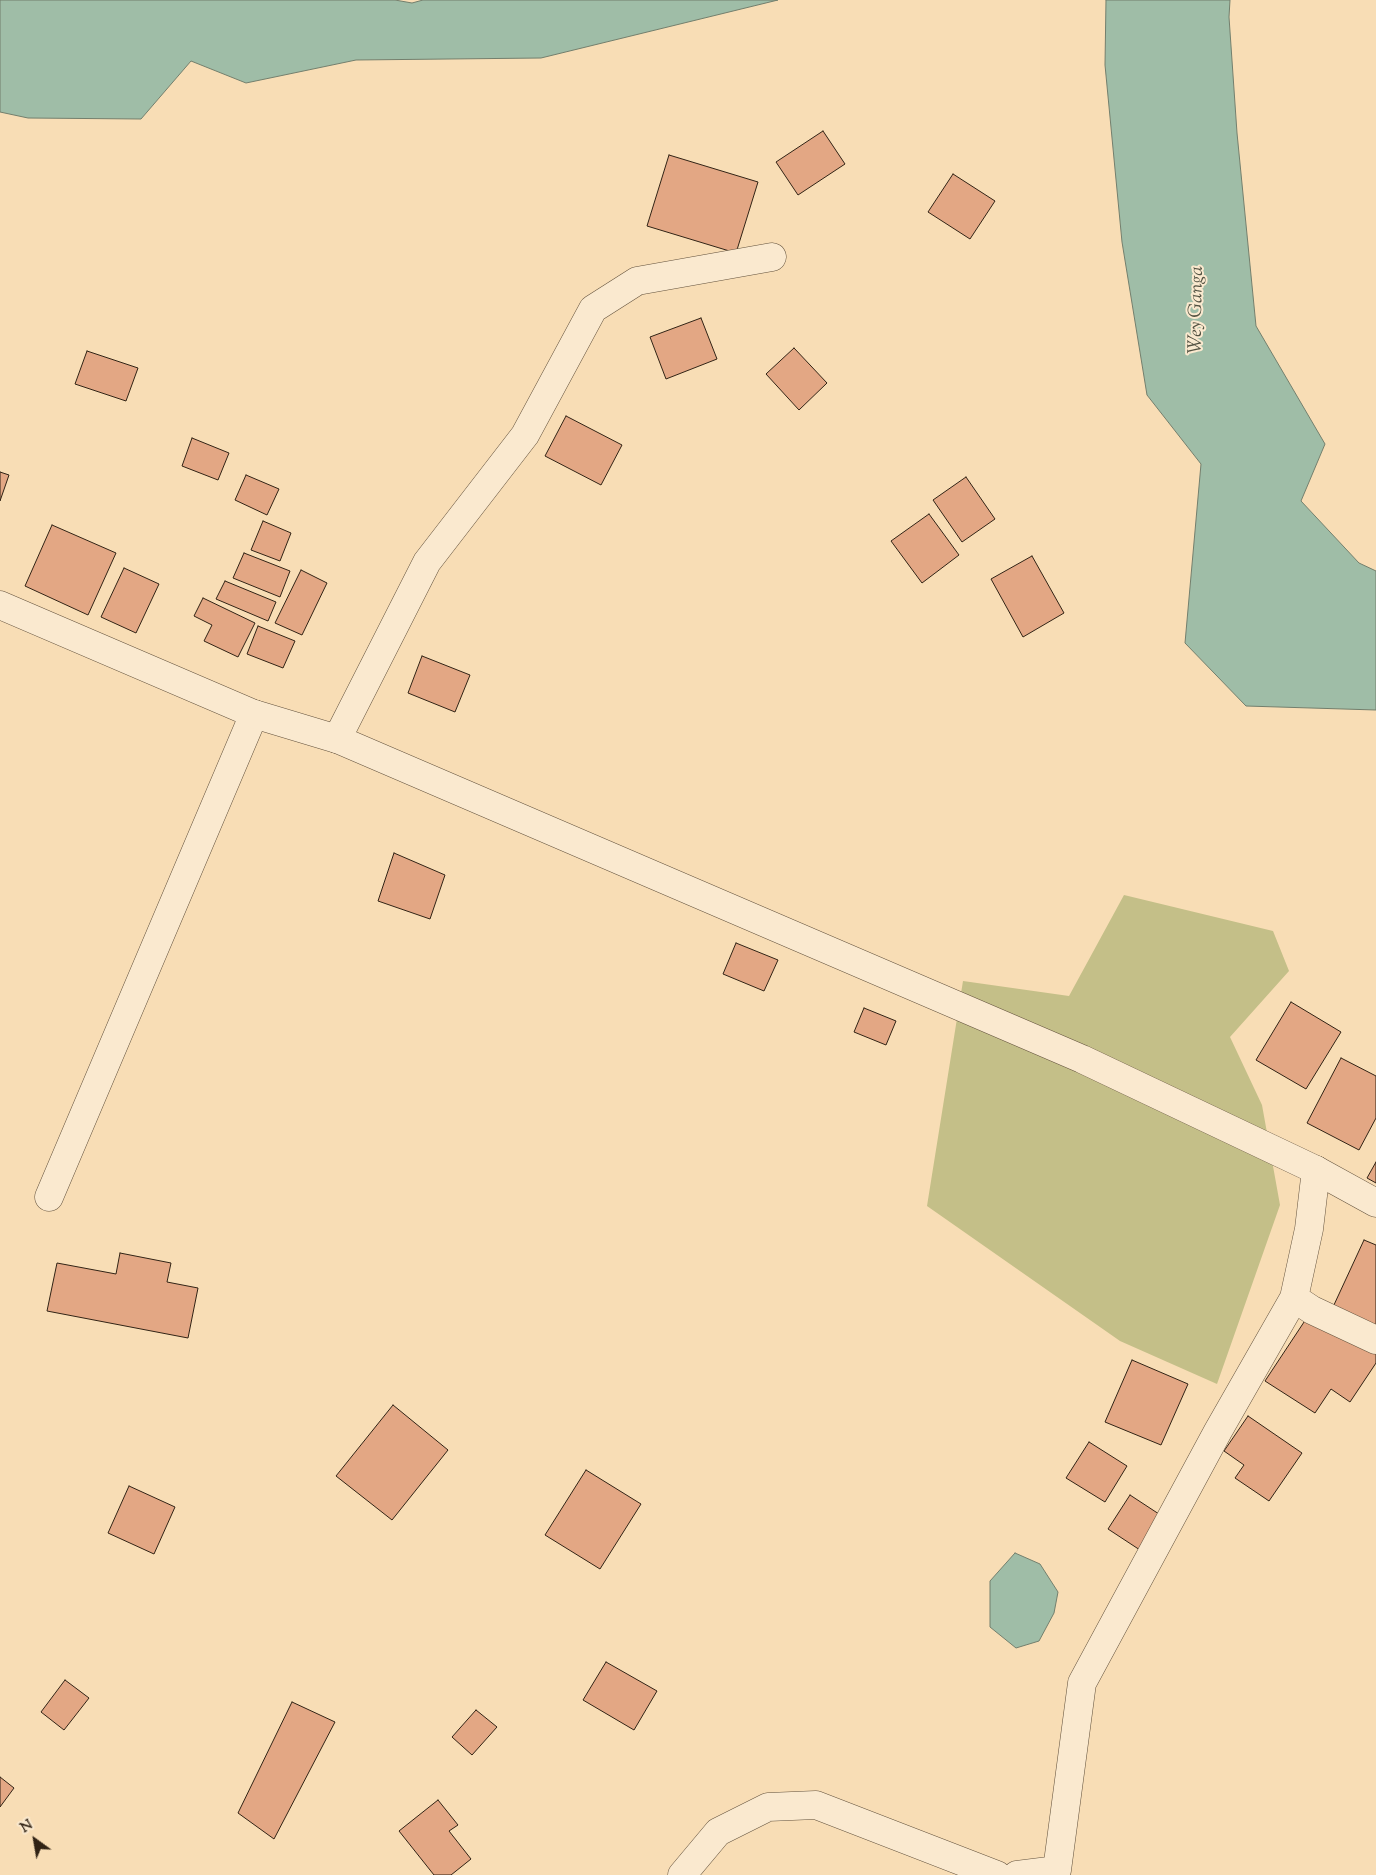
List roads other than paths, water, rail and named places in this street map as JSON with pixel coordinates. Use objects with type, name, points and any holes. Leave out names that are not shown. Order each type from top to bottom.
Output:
[{"type":"street","points":[[337,739],[427,562],[525,435],[594,309],[636,281],[772,257]]},
{"type":"street","points":[[0,605],[254,714],[337,739],[1082,1059],[1316,1170],[1376,1203]]},
{"type":"street","points":[[49,1197],[254,714]]},
{"type":"street","points":[[1017,1875],[1057,1870],[1082,1683],[1213,1439],[1294,1298],[1309,1230],[1316,1170]]},
{"type":"street","points":[[1294,1298],[1312,1310],[1376,1340]]},
{"type":"street","points":[[664,1875],[718,1832],[768,1807],[816,1805],[997,1875]]},
{"type":"street","points":[[682,1875],[718,1832]]},
{"type":"water","points":[[0,0],[395,0],[412,3],[423,0],[778,0],[541,58],[356,60],[246,83],[191,61],[141,119],[28,118],[0,112]]},
{"type":"water","name":"Wey Ganga","points":[[1106,0],[1230,0],[1229,17],[1237,133],[1256,326],[1325,444],[1301,501],[1359,563],[1376,571],[1376,710],[1246,706],[1185,643],[1201,464],[1147,395],[1122,242],[1105,65]]},
{"type":"water","points":[[1015,1553],[1040,1564],[1058,1592],[1054,1613],[1039,1641],[1016,1648],[990,1627],[990,1581]]}]
